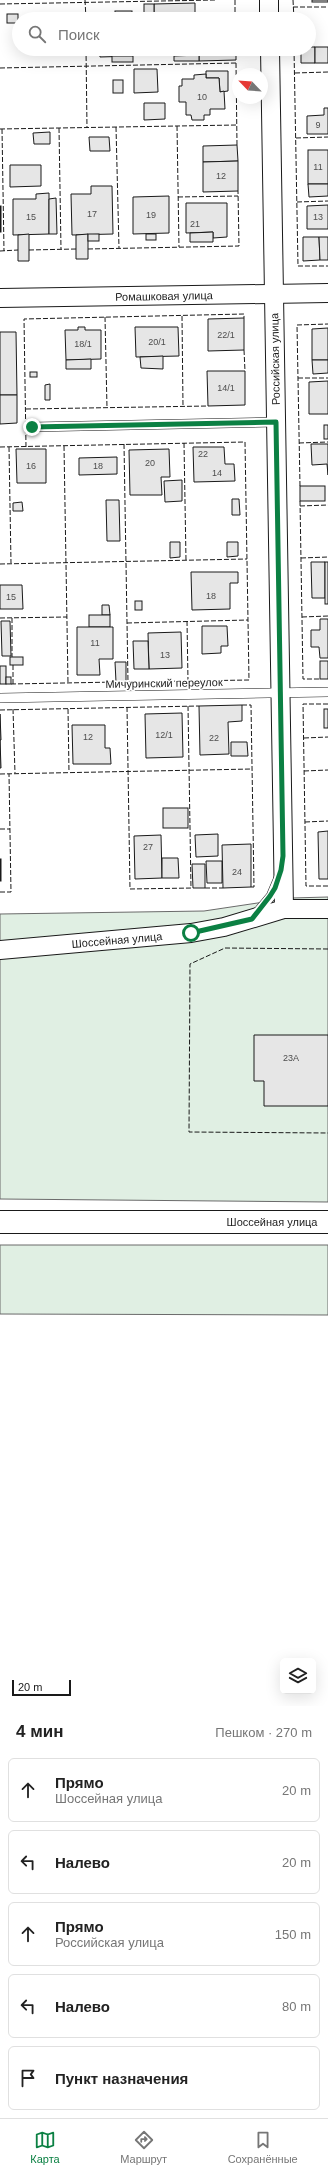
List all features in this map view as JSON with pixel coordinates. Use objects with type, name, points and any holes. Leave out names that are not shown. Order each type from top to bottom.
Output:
[{"type":"main road","name":"Шоссейная улица","points":[[0,1222],[328,1222]]},
{"type":"street","points":[[269,0],[269,12]]},
{"type":"street","name":"Российская улица","points":[[270,56],[284,909]]},
{"type":"street","name":"Ромашковая улица","points":[[0,298],[328,293]]},
{"type":"street","name":"Шоссейная улица","points":[[0,950],[191,933],[252,919],[284,909],[328,909]]},
{"type":"lane","points":[[32,427],[276,422]]},
{"type":"lane","name":"Мичуринский переулок","points":[[0,698],[328,692]]},
{"type":"lane","points":[[252,919],[275,888],[281,870],[283,856]]},
{"type":"green space","points":[[328,897],[328,1202],[0,1199],[0,914],[204,911],[291,898]]},
{"type":"green space","points":[[0,1245],[328,1245],[328,1315],[0,1314]]},
{"type":"building","points":[[312,0],[328,0],[328,2],[312,2]]},
{"type":"building","points":[[195,3],[195,12],[154,12],[154,4]]},
{"type":"building","points":[[144,4],[154,4],[154,12],[144,12]]},
{"type":"building","points":[[115,11],[132,11],[132,12]]},
{"type":"building","points":[[7,14],[12,14],[12,23],[7,23]]},
{"type":"building","points":[[316,47],[328,47],[328,63],[315,63]]},
{"type":"building","points":[[100,56],[133,56],[100,57]]},
{"type":"building","points":[[112,56],[133,56],[133,62],[112,62]]},
{"type":"building","points":[[174,56],[199,56],[199,61],[174,61]]},
{"type":"building","points":[[199,56],[236,56],[236,60],[199,61]]},
{"type":"building","points":[[301,56],[315,56],[315,63],[301,63]]},
{"type":"building","points":[[134,69],[157,69],[158,92],[134,93]]},
{"type":"building","points":[[206,71],[228,71],[228,91],[220,92],[219,78],[206,78]]},
{"type":"building","points":[[206,74],[206,78],[219,78],[220,92],[224,91],[225,109],[210,109],[210,115],[204,115],[204,120],[192,120],[191,115],[186,115],[186,102],[179,102],[179,86],[182,86],[182,79],[194,79],[194,75]]},
{"type":"building","points":[[113,80],[123,80],[123,93],[113,93]]},
{"type":"building","points":[[144,103],[165,103],[165,119],[144,120]]},
{"type":"building","points":[[324,108],[328,108],[328,134],[307,134],[307,116],[324,115]]},
{"type":"building","points":[[50,132],[50,144],[34,144],[33,133]]},
{"type":"building","points":[[89,137],[109,137],[110,151],[90,151]]},
{"type":"building","points":[[237,145],[238,161],[203,162],[203,146]]},
{"type":"building","points":[[308,150],[328,150],[328,184],[308,184]]},
{"type":"building","points":[[238,161],[238,191],[203,192],[203,162]]},
{"type":"building","points":[[10,165],[41,165],[41,186],[10,187]]},
{"type":"building","points":[[308,184],[328,184],[328,196],[309,197]]},
{"type":"building","points":[[91,186],[112,186],[113,234],[72,235],[71,194],[91,194]]},
{"type":"building","points":[[49,193],[49,234],[13,235],[13,199],[36,199],[36,194]]},
{"type":"building","points":[[169,196],[169,233],[133,234],[133,197]]},
{"type":"building","points":[[56,198],[57,234],[49,234],[49,199]]},
{"type":"building","points":[[186,203],[227,203],[227,237],[213,238],[213,232],[186,233]]},
{"type":"building","points":[[328,205],[328,229],[307,229],[307,206]]},
{"type":"building","points":[[1,206],[1,232],[0,232]]},
{"type":"building","points":[[213,232],[213,242],[190,242],[190,233]]},
{"type":"building","points":[[29,234],[29,261],[18,261],[18,235]]},
{"type":"building","points":[[88,234],[88,259],[76,259],[76,235]]},
{"type":"building","points":[[88,234],[99,234],[99,241],[88,241]]},
{"type":"building","points":[[146,234],[156,234],[156,240],[146,240]]},
{"type":"building","points":[[303,237],[319,237],[320,260],[303,261]]},
{"type":"building","points":[[319,237],[328,237],[328,260],[320,260]]},
{"type":"building","points":[[244,318],[244,350],[208,351],[208,319]]},
{"type":"building","points":[[78,327],[85,327],[85,330],[101,330],[101,359],[66,360],[65,330],[78,330]]},
{"type":"building","points":[[135,327],[178,327],[179,356],[136,357]]},
{"type":"building","points":[[328,328],[328,360],[312,360],[312,329]]},
{"type":"building","points":[[0,332],[16,332],[17,395],[0,395]]},
{"type":"building","points":[[163,356],[163,369],[141,368],[140,357]]},
{"type":"building","points":[[91,359],[91,369],[66,369],[66,360]]},
{"type":"building","points":[[312,360],[328,360],[328,373],[313,374]]},
{"type":"building","points":[[207,371],[245,371],[245,405],[208,406]]},
{"type":"building","points":[[30,372],[37,372],[37,377],[30,377]]},
{"type":"building","points":[[328,381],[328,414],[309,414],[309,382]]},
{"type":"building","points":[[50,384],[50,400],[45,400],[45,385]]},
{"type":"building","points":[[0,395],[17,395],[17,423],[0,424]]},
{"type":"building","points":[[324,425],[328,425],[328,439],[324,439]]},
{"type":"building","points":[[311,444],[328,444],[328,475],[327,464],[312,465]]},
{"type":"building","points":[[193,447],[224,447],[225,464],[234,464],[235,481],[194,482]]},
{"type":"building","points":[[16,449],[46,449],[46,483],[17,483]]},
{"type":"building","points":[[169,449],[170,477],[161,477],[162,495],[130,495],[129,450]]},
{"type":"building","points":[[117,457],[117,474],[79,475],[79,458]]},
{"type":"building","points":[[182,480],[182,501],[165,502],[164,481]]},
{"type":"building","points":[[300,486],[325,486],[325,501],[300,501]]},
{"type":"building","points":[[232,499],[239,499],[240,515],[232,515]]},
{"type":"building","points":[[106,500],[119,500],[120,541],[107,541]]},
{"type":"building","points":[[22,502],[23,511],[13,511],[13,503]]},
{"type":"building","points":[[170,542],[180,542],[180,557],[170,558]]},
{"type":"building","points":[[227,542],[238,542],[238,556],[227,557]]},
{"type":"building","points":[[311,562],[325,562],[325,598],[312,598]]},
{"type":"building","points":[[325,562],[328,562],[328,604],[325,604]]},
{"type":"building","points":[[191,572],[238,572],[238,583],[230,583],[230,609],[192,610]]},
{"type":"building","points":[[0,585],[22,585],[23,609],[0,609]]},
{"type":"building","points":[[135,601],[142,601],[142,610],[135,610]]},
{"type":"building","points":[[102,605],[109,605],[110,615],[102,615]]},
{"type":"building","points":[[89,615],[110,615],[110,627],[89,627]]},
{"type":"building","points":[[320,619],[328,619],[328,658],[320,658],[319,647],[311,647],[311,630],[320,630]]},
{"type":"building","points":[[1,621],[10,621],[11,656],[2,656]]},
{"type":"building","points":[[202,626],[227,626],[228,646],[221,646],[221,653],[202,654]]},
{"type":"building","points":[[77,627],[113,627],[113,659],[99,659],[100,675],[77,675]]},
{"type":"building","points":[[181,632],[182,668],[149,669],[148,633]]},
{"type":"building","points":[[133,641],[148,641],[149,669],[134,669]]},
{"type":"building","points":[[10,657],[23,657],[23,665],[10,665]]},
{"type":"building","points":[[320,661],[328,661],[328,679],[320,679]]},
{"type":"building","points":[[115,662],[126,662],[126,682],[116,682]]},
{"type":"building","points":[[0,666],[6,666],[6,684],[0,684]]},
{"type":"building","points":[[6,677],[11,677],[11,684],[6,684]]},
{"type":"building","points":[[242,705],[242,721],[228,722],[229,754],[200,755],[199,706]]},
{"type":"building","points":[[324,709],[328,709],[328,728],[324,728]]},
{"type":"building","points":[[182,713],[183,757],[146,758],[145,714]]},
{"type":"building","points":[[0,714],[1,740],[0,740]]},
{"type":"building","points":[[72,725],[105,725],[105,748],[110,748],[111,764],[73,764]]},
{"type":"building","points":[[0,740],[1,768],[0,768]]},
{"type":"building","points":[[231,742],[247,742],[248,756],[231,756]]},
{"type":"building","points":[[163,808],[188,808],[188,828],[163,828]]},
{"type":"building","points":[[328,831],[328,879],[319,879],[318,832]]},
{"type":"building","points":[[218,834],[218,856],[196,857],[195,835]]},
{"type":"building","points":[[161,835],[162,878],[135,879],[134,836]]},
{"type":"building","points":[[251,844],[251,887],[223,888],[222,845]]},
{"type":"building","points":[[162,858],[178,858],[179,878],[162,878]]},
{"type":"building","points":[[1,859],[1,881],[0,881]]},
{"type":"building","points":[[206,861],[222,861],[222,883],[207,883]]},
{"type":"building","points":[[192,864],[205,864],[205,888],[193,888]]},
{"type":"building","points":[[254,1035],[328,1035],[328,1106],[264,1106],[264,1081],[254,1081]]},
{"type":"fence","points":[[85,0],[86,12]]},
{"type":"fence","points":[[0,4],[215,0]]},
{"type":"fence","points":[[235,0],[235,12]]},
{"type":"fence","points":[[293,0],[294,12]]},
{"type":"fence","points":[[293,7],[328,7]]},
{"type":"fence","points":[[86,56],[87,128]]},
{"type":"fence","points":[[294,56],[298,266],[328,266]]},
{"type":"fence","points":[[236,63],[237,145]]},
{"type":"fence","points":[[0,68],[236,63]]},
{"type":"fence","points":[[295,73],[328,72]]},
{"type":"fence","points":[[0,129],[237,125]]},
{"type":"fence","points":[[177,126],[179,247]]},
{"type":"fence","points":[[116,127],[119,248]]},
{"type":"fence","points":[[59,128],[61,249]]},
{"type":"fence","points":[[2,129],[4,251]]},
{"type":"fence","points":[[296,138],[328,137]]},
{"type":"fence","points":[[88,249],[239,246],[238,191]]},
{"type":"fence","points":[[178,197],[238,196]]},
{"type":"fence","points":[[297,202],[328,201]]},
{"type":"fence","points":[[29,250],[76,249]]},
{"type":"fence","points":[[0,251],[18,250]]},
{"type":"fence","points":[[26,447],[24,319],[244,314],[244,318]]},
{"type":"fence","points":[[182,316],[183,406]]},
{"type":"fence","points":[[105,317],[107,408]]},
{"type":"fence","points":[[300,486],[297,325],[328,324]]},
{"type":"fence","points":[[244,350],[245,371]]},
{"type":"fence","points":[[298,378],[328,378]]},
{"type":"fence","points":[[26,409],[208,406]]},
{"type":"fence","points":[[0,447],[245,442],[249,680],[123,682]]},
{"type":"fence","points":[[299,443],[328,442]]},
{"type":"fence","points":[[184,443],[186,560]]},
{"type":"fence","points":[[124,444],[128,682]]},
{"type":"fence","points":[[64,446],[68,683]]},
{"type":"fence","points":[[9,447],[11,563]]},
{"type":"fence","points":[[300,501],[303,679],[320,679]]},
{"type":"fence","points":[[300,506],[328,505]]},
{"type":"fence","points":[[301,558],[328,557]]},
{"type":"fence","points":[[0,564],[247,559]]},
{"type":"fence","points":[[302,617],[328,616]]},
{"type":"fence","points":[[0,618],[67,617]]},
{"type":"fence","points":[[12,618],[12,657]]},
{"type":"fence","points":[[127,623],[248,620]]},
{"type":"fence","points":[[187,621],[188,681]]},
{"type":"fence","points":[[13,665],[13,684]]},
{"type":"fence","points":[[11,684],[117,682]]},
{"type":"fence","points":[[328,704],[303,704],[306,886],[328,886]]},
{"type":"fence","points":[[242,705],[251,705],[254,887],[251,887]]},
{"type":"fence","points":[[188,706],[191,888]]},
{"type":"fence","points":[[0,710],[199,706]]},
{"type":"fence","points":[[127,707],[130,889],[193,888]]},
{"type":"fence","points":[[13,709],[15,773]]},
{"type":"fence","points":[[68,709],[69,772]]},
{"type":"fence","points":[[304,738],[328,737]]},
{"type":"fence","points":[[0,774],[252,769]]},
{"type":"fence","points":[[304,771],[328,770]]},
{"type":"fence","points":[[0,892],[11,892],[9,774]]},
{"type":"fence","points":[[305,822],[328,821]]},
{"type":"fence","points":[[0,829],[10,829]]},
{"type":"fence","points":[[205,888],[223,888]]},
{"type":"fence","points":[[328,949],[225,948],[190,964],[189,1132],[328,1133]]},
{"type":"route","points":[[32,427],[276,422],[283,856],[281,870],[278,881],[270,896],[252,919],[224,927],[191,933]]}]
